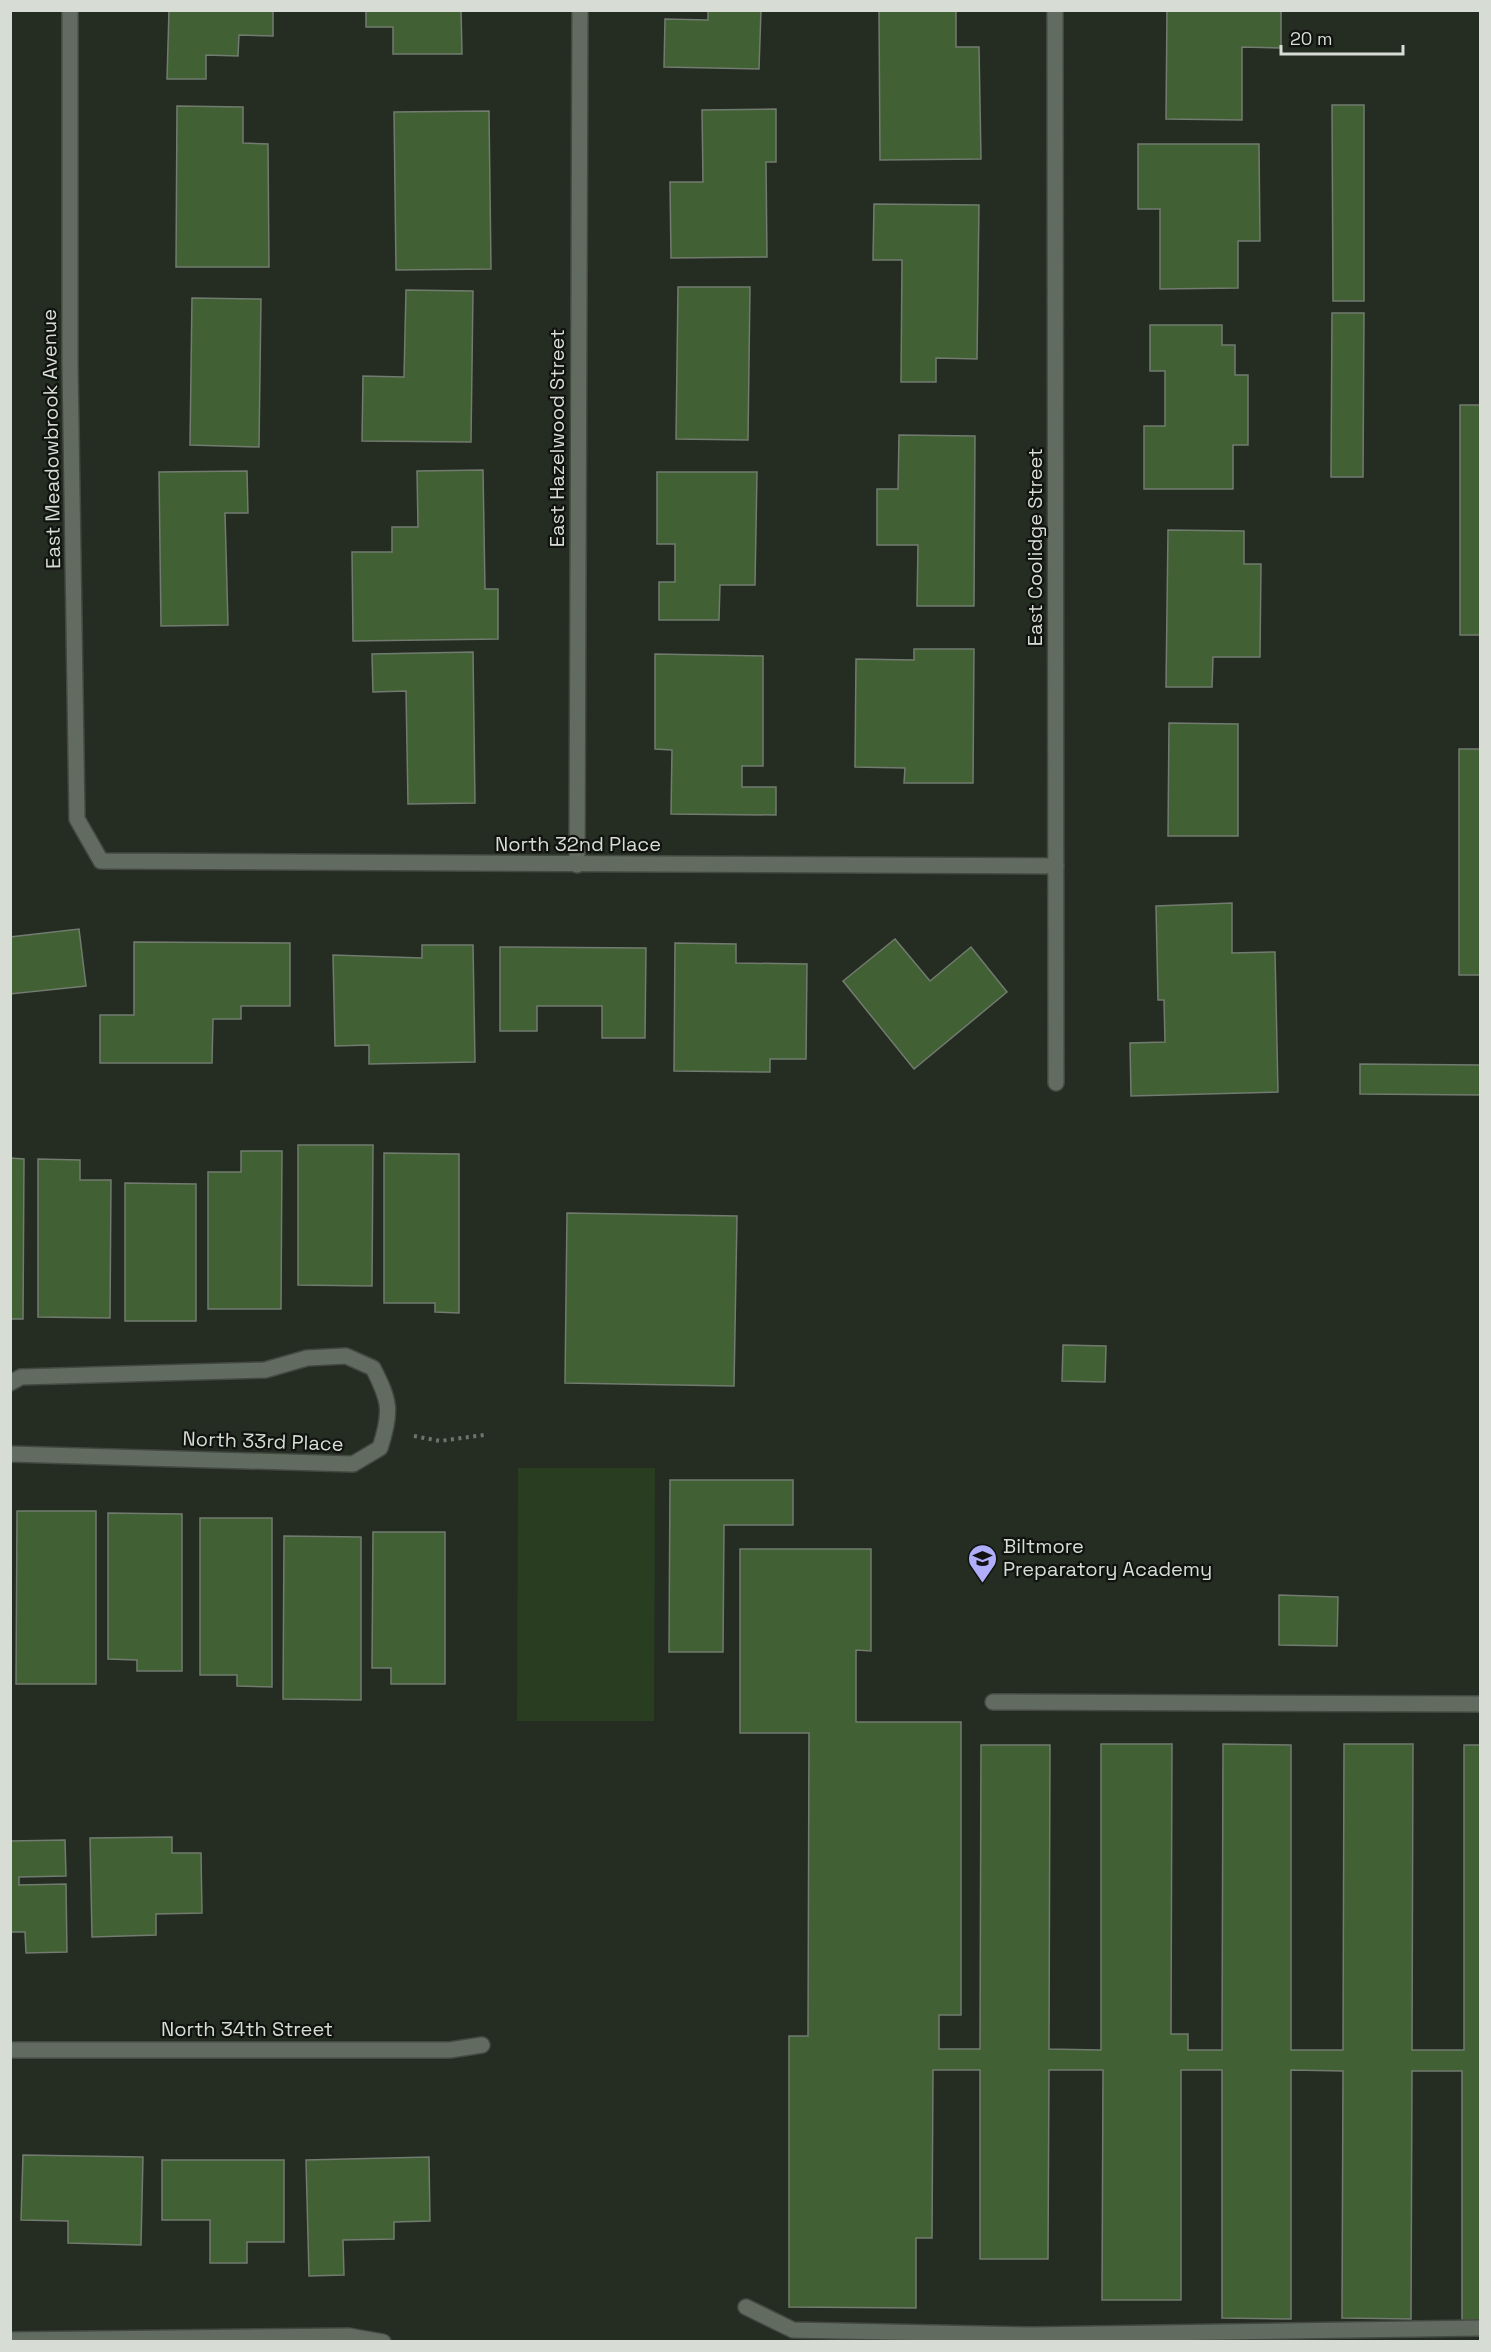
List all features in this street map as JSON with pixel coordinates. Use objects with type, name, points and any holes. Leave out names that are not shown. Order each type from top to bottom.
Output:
[{"type":"street","name":"East Meadowbrook Avenue","points":[[70,10],[70,364],[77,819],[101,861]]},
{"type":"street","name":"East Hazelwood Street","points":[[577,865],[580,10]]},
{"type":"street","name":"East Coolidge Street","points":[[1055,10],[1056,1083]]},
{"type":"street","name":"North 32nd Place","points":[[101,861],[1056,866]]},
{"type":"street","points":[[10,1383],[21,1377],[265,1370],[307,1358],[346,1356],[374,1368],[388,1398],[386,1431]]},
{"type":"street","name":"North 33rd Place","points":[[10,1454],[353,1464],[380,1448],[386,1431]]},
{"type":"street","points":[[993,1702],[1480,1704]]},
{"type":"street","name":"North 34th Street","points":[[10,2050],[450,2050],[482,2045]]},
{"type":"street","points":[[747,2307],[794,2330],[1031,2335],[1480,2328]]},
{"type":"street","points":[[10,2340],[349,2336],[383,2342]]},
{"type":"path","points":[[386,1431],[440,1441],[484,1435]]},
{"type":"green space","points":[[518,1468],[655,1468],[654,1721],[517,1721]]},
{"type":"building","points":[[169,10],[273,10],[273,36],[239,35],[238,56],[206,55],[206,79],[167,79]]},
{"type":"building","points":[[366,10],[461,10],[462,54],[393,54],[393,27],[366,27]]},
{"type":"building","points":[[708,10],[761,10],[759,69],[664,67],[665,19],[708,20]]},
{"type":"building","points":[[879,10],[956,10],[956,47],[979,47],[981,159],[880,160]]},
{"type":"building","points":[[1167,10],[1281,10],[1281,48],[1242,47],[1242,120],[1166,119]]},
{"type":"building","points":[[1332,105],[1364,105],[1364,301],[1333,301]]},
{"type":"building","points":[[177,106],[243,107],[243,143],[268,144],[269,267],[176,267]]},
{"type":"building","points":[[776,109],[776,162],[766,162],[767,257],[671,258],[670,182],[703,182],[702,110]]},
{"type":"building","points":[[489,111],[491,269],[396,270],[394,112]]},
{"type":"building","points":[[1138,144],[1259,144],[1260,241],[1238,241],[1238,288],[1160,289],[1160,209],[1138,209]]},
{"type":"building","points":[[874,204],[979,205],[977,359],[936,358],[936,382],[901,382],[902,260],[873,260]]},
{"type":"building","points":[[678,287],[750,287],[748,440],[676,439]]},
{"type":"building","points":[[406,290],[473,291],[471,442],[362,441],[363,376],[404,377]]},
{"type":"building","points":[[192,298],[261,299],[259,447],[190,445]]},
{"type":"building","points":[[1332,313],[1364,313],[1363,477],[1331,477]]},
{"type":"building","points":[[1150,325],[1222,325],[1222,345],[1235,345],[1235,375],[1248,375],[1248,445],[1233,445],[1233,489],[1144,489],[1144,426],[1165,426],[1165,371],[1150,371]]},
{"type":"building","points":[[1460,405],[1480,405],[1480,635],[1460,635]]},
{"type":"building","points":[[899,435],[975,436],[974,606],[917,606],[918,545],[877,545],[877,489],[898,489]]},
{"type":"building","points":[[483,470],[485,589],[498,589],[498,639],[353,641],[352,552],[392,552],[392,527],[418,527],[417,471]]},
{"type":"building","points":[[247,471],[248,513],[225,513],[228,625],[161,626],[159,472]]},
{"type":"building","points":[[657,472],[757,472],[755,585],[720,585],[719,620],[659,620],[659,582],[675,582],[675,544],[657,544]]},
{"type":"building","points":[[1168,530],[1244,531],[1244,564],[1261,564],[1260,657],[1213,657],[1212,687],[1166,687]]},
{"type":"building","points":[[914,649],[974,649],[973,783],[904,783],[905,768],[855,767],[856,659],[914,660]]},
{"type":"building","points":[[473,652],[475,803],[408,804],[406,691],[373,692],[372,654]]},
{"type":"building","points":[[655,654],[763,656],[763,766],[742,766],[742,787],[776,787],[776,815],[671,814],[672,750],[655,749]]},
{"type":"building","points":[[1169,723],[1238,724],[1238,836],[1168,836]]},
{"type":"building","points":[[1459,749],[1480,749],[1480,975],[1459,975]]},
{"type":"building","points":[[1232,903],[1232,953],[1275,952],[1278,1092],[1131,1096],[1130,1043],[1165,1042],[1164,1000],[1158,1000],[1156,906]]},
{"type":"building","points":[[79,929],[86,986],[10,994],[10,937]]},
{"type":"building","points":[[895,939],[930,981],[971,947],[1007,992],[914,1069],[843,981]]},
{"type":"building","points":[[134,942],[290,943],[290,1006],[241,1006],[241,1019],[213,1019],[212,1063],[100,1063],[100,1015],[134,1015]]},
{"type":"building","points":[[675,943],[736,944],[736,963],[807,964],[806,1059],[770,1059],[770,1072],[674,1071]]},
{"type":"building","points":[[422,945],[473,945],[475,1062],[369,1064],[369,1045],[335,1046],[333,955],[422,958]]},
{"type":"building","points":[[500,947],[646,948],[645,1038],[602,1038],[602,1006],[537,1006],[537,1031],[500,1031]]},
{"type":"building","points":[[1360,1064],[1480,1065],[1480,1095],[1360,1094]]},
{"type":"building","points":[[298,1145],[373,1145],[372,1286],[298,1285]]},
{"type":"building","points":[[241,1151],[282,1151],[281,1309],[208,1309],[208,1172],[241,1172]]},
{"type":"building","points":[[384,1153],[459,1154],[459,1313],[435,1312],[435,1303],[384,1303]]},
{"type":"building","points":[[10,1158],[24,1159],[23,1319],[10,1319]]},
{"type":"building","points":[[38,1159],[80,1160],[80,1180],[111,1180],[110,1318],[38,1317]]},
{"type":"building","points":[[125,1183],[196,1184],[196,1321],[125,1321]]},
{"type":"building","points":[[567,1213],[737,1216],[734,1386],[565,1383]]},
{"type":"building","points":[[1063,1345],[1106,1346],[1105,1382],[1062,1381]]},
{"type":"building","points":[[670,1480],[793,1480],[793,1525],[724,1525],[723,1652],[669,1652]]},
{"type":"building","points":[[17,1511],[96,1511],[96,1684],[16,1684]]},
{"type":"building","points":[[108,1513],[182,1514],[182,1671],[137,1671],[137,1660],[108,1659]]},
{"type":"building","points":[[200,1518],[272,1518],[272,1687],[237,1686],[237,1675],[200,1675]]},
{"type":"building","points":[[373,1532],[445,1532],[445,1684],[391,1684],[391,1668],[372,1668]]},
{"type":"building","points":[[284,1536],[361,1537],[361,1700],[283,1699]]},
{"type":"building","points":[[740,1549],[871,1549],[871,1651],[856,1650],[856,1722],[961,1722],[961,2015],[939,2015],[939,2049],[980,2049],[981,1745],[1050,1745],[1049,2049],[1101,2050],[1101,1744],[1172,1744],[1171,2034],[1188,2034],[1188,2050],[1222,2050],[1223,1744],[1291,1745],[1291,2050],[1343,2050],[1344,1744],[1413,1744],[1412,2050],[1464,2050],[1464,1745],[1480,1745],[1480,2320],[1462,2320],[1462,2071],[1412,2071],[1411,2319],[1342,2318],[1343,2071],[1291,2070],[1291,2319],[1222,2318],[1222,2070],[1181,2070],[1181,2300],[1102,2300],[1103,2070],[1049,2070],[1048,2259],[980,2259],[980,2070],[933,2070],[932,2238],[916,2238],[916,2308],[789,2307],[789,2036],[808,2036],[809,1733],[740,1733]]},
{"type":"building","points":[[1279,1595],[1338,1597],[1337,1646],[1279,1645]]},
{"type":"building","points":[[172,1837],[172,1853],[201,1853],[202,1913],[156,1914],[156,1935],[92,1937],[90,1838]]},
{"type":"building","points":[[65,1840],[66,1876],[19,1877],[19,1885],[66,1884],[67,1952],[26,1953],[25,1932],[10,1932],[10,1841]]},
{"type":"building","points":[[23,2155],[143,2157],[141,2245],[68,2243],[68,2221],[21,2220]]},
{"type":"building","points":[[429,2157],[430,2221],[394,2222],[394,2239],[343,2240],[344,2275],[309,2276],[306,2160]]},
{"type":"building","points":[[162,2160],[284,2160],[284,2242],[247,2242],[247,2263],[210,2263],[210,2220],[162,2220]]},
{"type":"place","name":"Biltmore Preparatory Academy","points":[[982,1584]]}]
